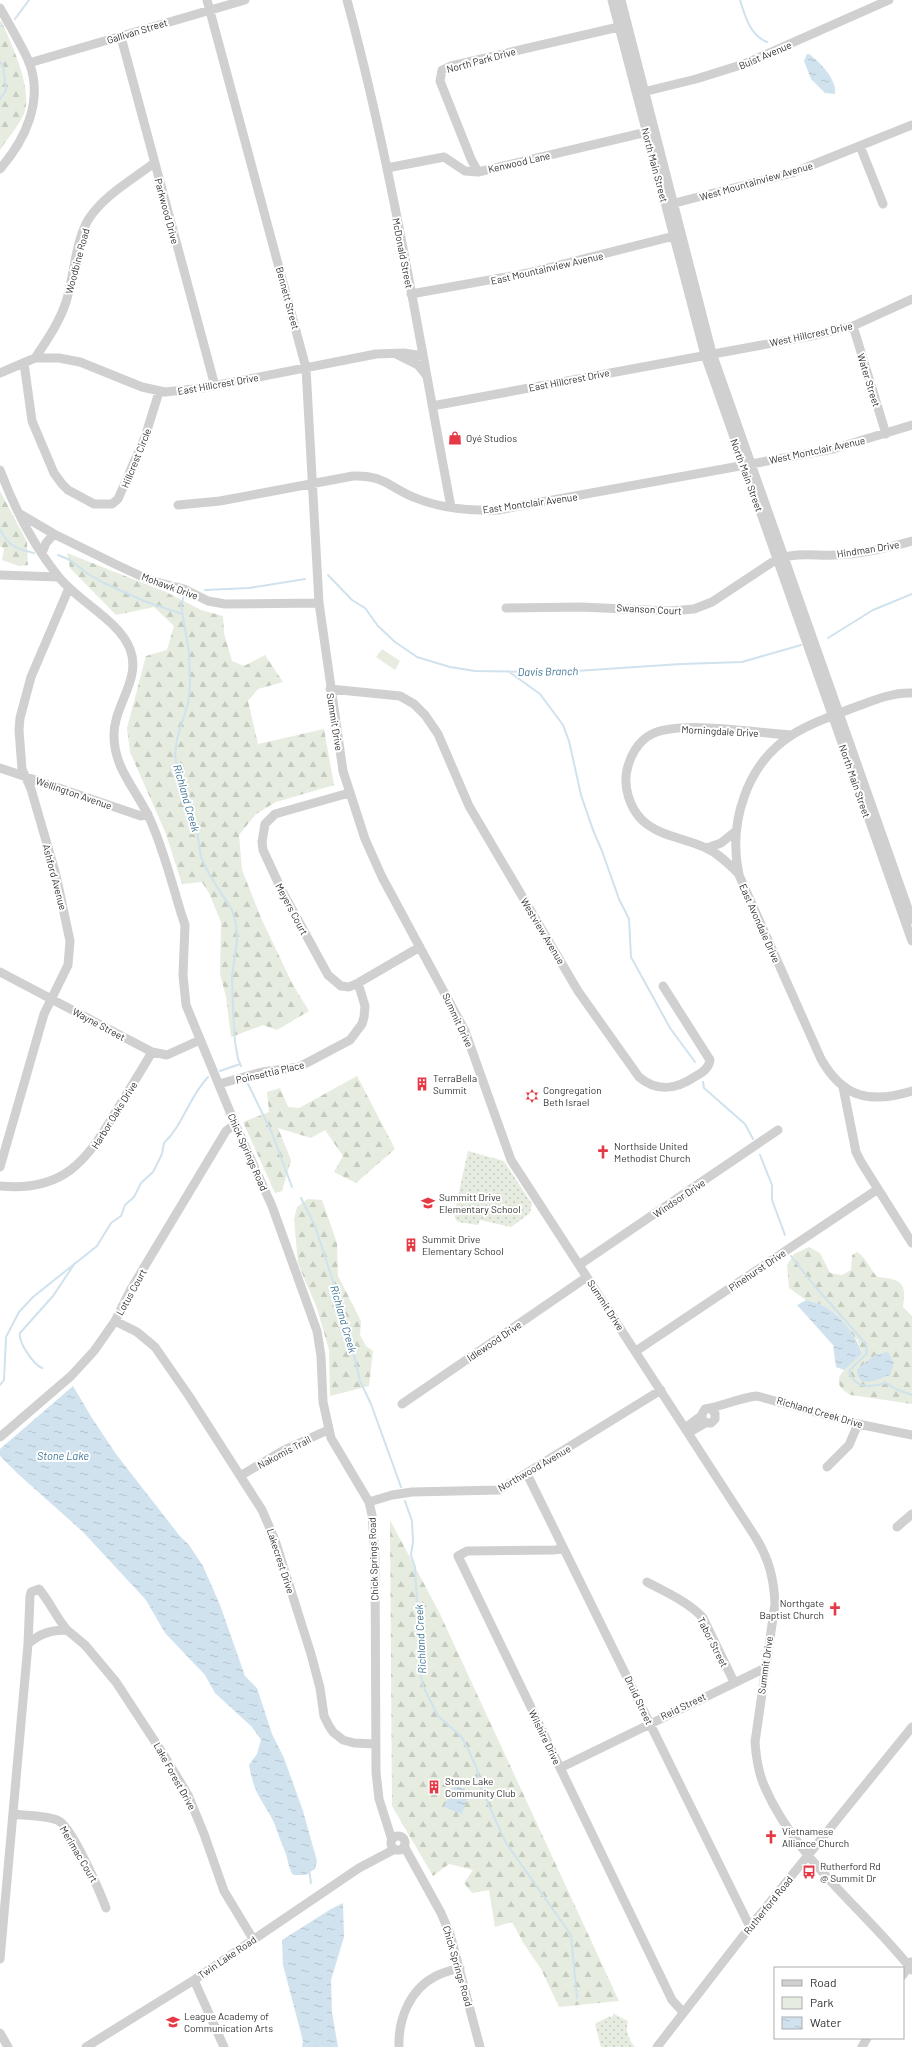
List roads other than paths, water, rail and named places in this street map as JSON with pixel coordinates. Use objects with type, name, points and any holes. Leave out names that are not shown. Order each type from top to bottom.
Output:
[{"type":"street","name":"Bennett Street","points":[[207,0],[306,368],[311,485],[319,603]]},
{"type":"street","name":"Gallivan Street","points":[[29,63],[245,0]]},
{"type":"street","name":"McDonald Street","points":[[347,0],[367,75],[411,294],[451,507]]},
{"type":"street","name":"North Main Street","points":[[612,0],[623,26],[709,354],[895,882],[912,941]]},
{"type":"street","name":"North Main Street","points":[[621,0],[623,26]]},
{"type":"street","name":"Buist Avenue","points":[[640,93],[744,64],[889,0]]},
{"type":"street","points":[[0,8],[29,63],[34,93],[31,114],[21,140],[0,169]]},
{"type":"street","name":"North Park Drive","points":[[478,172],[470,159],[440,81],[442,70],[451,66],[623,26]]},
{"type":"street","name":"Parkwood Drive","points":[[121,37],[215,386]]},
{"type":"street","name":"West Mountainview Avenue","points":[[669,205],[792,173],[912,125]]},
{"type":"street","name":"Kenwood Lane","points":[[386,168],[444,157],[465,170],[478,172],[650,131]]},
{"type":"street","points":[[860,146],[883,204]]},
{"type":"street","name":"Woodbine Road","points":[[35,358],[56,326],[66,303],[81,239],[88,220],[103,202],[154,163]]},
{"type":"street","name":"East Mountainview Avenue","points":[[411,294],[514,276],[677,235]]},
{"type":"street","name":"West Hillcrest Drive","points":[[709,354],[816,335],[853,326],[912,299]]},
{"type":"street","name":"Water Street","points":[[853,326],[886,434]]},
{"type":"street","points":[[395,353],[418,365],[426,376]]},
{"type":"street","name":"East Hillcrest Drive","points":[[0,373],[35,358],[59,358],[80,362],[159,392],[215,386],[376,354],[395,353],[423,356]]},
{"type":"street","name":"East Hillcrest Drive","points":[[432,406],[709,354]]},
{"type":"street","name":"Hillcrest Circle","points":[[24,363],[32,421],[46,456],[62,484],[94,504],[112,504],[118,499],[145,437],[159,392]]},
{"type":"street","name":"West Montclair Avenue","points":[[748,465],[833,449],[912,425]]},
{"type":"street","name":"East Montclair Avenue","points":[[178,505],[220,501],[353,476],[372,476],[385,481],[414,497],[451,507],[479,511],[498,510],[748,465]]},
{"type":"street","points":[[0,470],[11,498],[42,553],[58,577]]},
{"type":"street","name":"Mohawk Drive","points":[[20,514],[54,534],[149,580],[184,589],[208,601],[225,604],[319,603]]},
{"type":"street","points":[[42,553],[46,543],[54,534]]},
{"type":"street","name":"Hindman Drive","points":[[781,558],[798,554],[835,555],[859,552],[912,541]]},
{"type":"street","name":"Swanson Court","points":[[506,608],[581,607],[670,611],[694,609],[712,602],[781,558]]},
{"type":"street","points":[[0,575],[58,577]]},
{"type":"street","name":"Chick Springs Road","points":[[58,577],[68,588],[112,626],[130,648],[133,670],[115,724],[114,744],[120,767],[148,814],[158,840],[185,925],[183,975],[185,999],[200,1040],[235,1124],[272,1206],[318,1331],[321,1356],[323,1402],[328,1430],[340,1455],[369,1502],[372,1515],[374,1557],[378,1792],[386,1820],[396,1844],[414,1867],[441,1913],[450,1934],[480,2047]]},
{"type":"street","name":"Ashford Avenue","points":[[0,1166],[44,1014],[50,998],[68,965],[70,941],[56,875],[31,790],[21,762],[19,743],[20,718],[31,677],[68,588]]},
{"type":"street","name":"Summit Drive","points":[[319,603],[330,689],[343,771],[349,793],[365,839],[376,863],[465,1031],[511,1160],[687,1430],[756,1538],[770,1565],[775,1604],[755,1732],[757,1762],[763,1784],[776,1809],[808,1856],[911,1965]]},
{"type":"street","name":"Westview Avenue","points":[[330,689],[400,696],[414,704],[423,712],[438,734],[468,806],[578,991],[639,1077],[649,1084],[663,1089],[685,1084],[706,1068],[710,1060],[663,986]]},
{"type":"street","name":"East Avondale Drive","points":[[912,693],[885,696],[836,715],[791,735],[769,755],[754,776],[742,801],[736,831],[736,855],[739,875],[821,1059],[830,1073],[843,1087],[856,1094],[873,1098],[890,1098],[912,1091]]},
{"type":"street","name":"Morningdale Drive","points":[[739,875],[707,848],[657,831],[642,821],[635,812],[628,795],[626,774],[630,758],[638,745],[651,735],[676,728],[791,735]]},
{"type":"street","name":"Wellington Avenue","points":[[0,768],[141,816],[148,814]]},
{"type":"street","name":"Meyers Court","points":[[349,793],[275,814],[265,824],[262,842],[263,850],[282,891],[328,975],[341,986],[349,987],[358,983],[420,947]]},
{"type":"street","points":[[707,848],[721,843],[736,831]]},
{"type":"street","name":"North Main Street","points":[[895,882],[912,920]]},
{"type":"street","name":"Wayne Street","points":[[0,972],[152,1052],[167,1055],[200,1040]]},
{"type":"street","name":"Poinsettia Place","points":[[219,1084],[262,1072],[299,1067],[350,1040],[362,1024],[364,1017],[365,1006],[358,983]]},
{"type":"street","name":"Harbor Oaks Drive","points":[[0,1186],[14,1187],[36,1185],[56,1178],[74,1168],[99,1140],[152,1052]]},
{"type":"street","points":[[843,1087],[856,1152],[912,1243]]},
{"type":"street","name":"Lotus Court","points":[[0,1437],[71,1376],[87,1360],[115,1321],[131,1289],[226,1131],[235,1124]]},
{"type":"street","name":"Windsor Drive","points":[[579,1265],[778,1130]]},
{"type":"street","name":"Pinehurst Drive","points":[[636,1351],[878,1189]]},
{"type":"street","name":"Idlewood Drive","points":[[402,1404],[587,1277]]},
{"type":"street","name":"Lakecrest Drive","points":[[115,1321],[137,1332],[155,1347],[189,1396],[262,1510],[275,1540],[311,1654],[320,1688],[324,1716],[329,1726],[333,1732],[343,1740],[354,1743],[376,1744]]},
{"type":"street","name":"Northwood Avenue","points":[[369,1502],[392,1495],[412,1492],[493,1492],[506,1487],[661,1390]]},
{"type":"street","name":"Richland Creek Drive","points":[[687,1430],[703,1419],[711,1423],[713,1413],[728,1404],[742,1398],[757,1396],[858,1424],[912,1435]]},
{"type":"street","points":[[827,1467],[849,1445],[858,1424]]},
{"type":"street","name":"Nakomis Trail","points":[[240,1476],[284,1450],[328,1430]]},
{"type":"street","name":"Druid Street","points":[[527,1474],[630,1680],[750,1927]]},
{"type":"street","points":[[897,1527],[912,1514]]},
{"type":"street","name":"Wilshire Drive","points":[[563,1548],[555,1550],[467,1551],[458,1556],[672,2000],[683,2012]]},
{"type":"street","name":"Tabor Street","points":[[647,1582],[698,1612],[703,1618],[734,1682]]},
{"type":"street","name":"Lake Forest Drive","points":[[0,1959],[28,1644],[30,1596],[31,1592],[35,1589],[40,1589],[55,1615],[67,1630],[85,1645],[116,1682],[166,1757],[188,1795],[204,1834],[224,1891],[253,1939]]},
{"type":"street","points":[[28,1644],[44,1633],[67,1630]]},
{"type":"street","name":"Reid Street","points":[[560,1768],[765,1668]]},
{"type":"street","name":"Rutherford Road","points":[[661,2045],[683,2012],[750,1927],[912,1727]]},
{"type":"street","name":"Merimac Court","points":[[13,1814],[51,1819],[62,1824],[91,1871],[106,1908]]},
{"type":"street","name":"Twin Lake Road","points":[[86,2047],[194,1980],[366,1864],[373,1856],[396,1844]]},
{"type":"street","points":[[904,1973],[911,1965]]},
{"type":"street","points":[[399,2047],[400,2029],[410,1999],[428,1980],[460,1968]]},
{"type":"street","points":[[194,1980],[224,2047]]},
{"type":"street","points":[[0,2033],[8,2047]]},
{"type":"water","points":[[807,54],[813,57],[827,71],[835,88],[835,94],[825,93],[811,79],[804,61]]},
{"type":"water","points":[[806,1300],[824,1306],[842,1320],[860,1347],[862,1354],[844,1370],[836,1367],[833,1345],[797,1305]]},
{"type":"water","points":[[888,1352],[894,1363],[890,1375],[869,1382],[864,1382],[861,1380],[858,1376],[857,1369],[875,1355]]},
{"type":"water","name":"Stone Lake","points":[[73,1386],[116,1454],[179,1535],[189,1545],[203,1566],[220,1605],[245,1676],[257,1688],[272,1734],[284,1758],[303,1811],[317,1861],[315,1869],[305,1875],[293,1875],[274,1823],[254,1786],[249,1765],[257,1754],[261,1740],[252,1727],[215,1693],[205,1675],[165,1633],[146,1600],[83,1532],[0,1456],[0,1449]]},
{"type":"water","points":[[454,1785],[469,1791],[462,1814],[444,1807]]},
{"type":"water","points":[[343,1903],[344,1937],[331,1980],[332,2013],[338,2047],[302,2047],[303,2041],[283,1965],[282,1940]]},
{"type":"waterway","points":[[15,19],[29,0]]},
{"type":"waterway","points":[[740,0],[752,30],[756,35],[767,42]]},
{"type":"waterway","name":"Richland Creek","points":[[0,62],[3,65],[6,90],[0,99]]},
{"type":"waterway","name":"Richland Creek","points":[[0,530],[7,540],[14,546],[34,553]]},
{"type":"waterway","name":"Richland Creek","points":[[58,555],[70,560],[88,574],[104,583],[144,601],[182,614]]},
{"type":"waterway","name":"Davis Branch","points":[[328,575],[352,600],[365,608],[378,626],[395,642],[417,657],[450,667],[475,671],[561,672],[681,664],[742,662],[801,645]]},
{"type":"waterway","name":"Davis Branch","points":[[205,590],[249,588],[305,579]]},
{"type":"waterway","name":"Davis Branch","points":[[828,638],[873,610],[912,594]]},
{"type":"waterway","name":"Richland Creek","points":[[184,596],[181,605],[189,652],[190,685],[188,703],[177,739],[175,755],[179,776],[196,824],[201,857],[209,874],[232,910],[236,924],[237,940],[232,976],[233,1007],[235,1042],[238,1059],[241,1066]]},
{"type":"waterway","points":[[508,671],[540,694],[563,725],[569,741],[581,795],[619,899],[629,919],[631,957],[670,1028],[695,1062]]},
{"type":"waterway","points":[[220,1071],[240,1064]]},
{"type":"waterway","points":[[0,1385],[4,1380],[6,1337],[19,1312],[33,1297],[97,1246],[111,1223],[121,1216],[125,1205],[134,1197],[141,1183],[153,1172],[162,1154],[164,1143],[171,1136],[201,1085],[208,1077]]},
{"type":"waterway","points":[[703,1082],[704,1088],[745,1124],[753,1139]]},
{"type":"waterway","name":"Richland Creek","points":[[248,1084],[272,1133],[292,1187]]},
{"type":"waterway","points":[[760,1155],[772,1185],[772,1200],[785,1235]]},
{"type":"waterway","name":"Richland Creek","points":[[301,1198],[315,1226],[347,1324],[360,1381],[371,1404],[401,1487]]},
{"type":"waterway","points":[[791,1256],[813,1284],[866,1344],[867,1353],[849,1371],[855,1381],[864,1386],[886,1383],[896,1389],[912,1395]]},
{"type":"waterway","points":[[42,1368],[34,1362],[27,1352],[21,1342],[20,1333],[53,1296],[75,1263]]},
{"type":"waterway","name":"Richland Creek","points":[[405,1501],[412,1521],[413,1542],[411,1555],[415,1567],[417,1605],[420,1610],[420,1671],[423,1686],[438,1716],[461,1736],[467,1747],[477,1769],[480,1786],[506,1843],[571,1935],[577,1998]]},
{"type":"waterway","points":[[309,1870],[311,1883]]},
{"type":"place","name":"Oyé Studios","points":[[455,438]]},
{"type":"place","name":"TerraBella Summit","points":[[422,1084]]},
{"type":"place","name":"Congregation Beth Israel","points":[[532,1096]]},
{"type":"place","name":"Northside United Methodist Church","points":[[603,1152]]},
{"type":"place","name":"Summitt Drive Elementary School","points":[[428,1203]]},
{"type":"place","name":"Summit Drive Elementary School","points":[[411,1245]]},
{"type":"place","name":"Northgate Baptist Church","points":[[835,1609]]},
{"type":"place","name":"Stone Lake Community Club","points":[[434,1787]]},
{"type":"place","name":"Vietnamese Alliance Church","points":[[771,1837]]},
{"type":"place","name":"Rutherford Rd @ Summit Dr","points":[[809,1872]]},
{"type":"place","name":"League Academy of Communication Arts","points":[[173,2022]]}]
